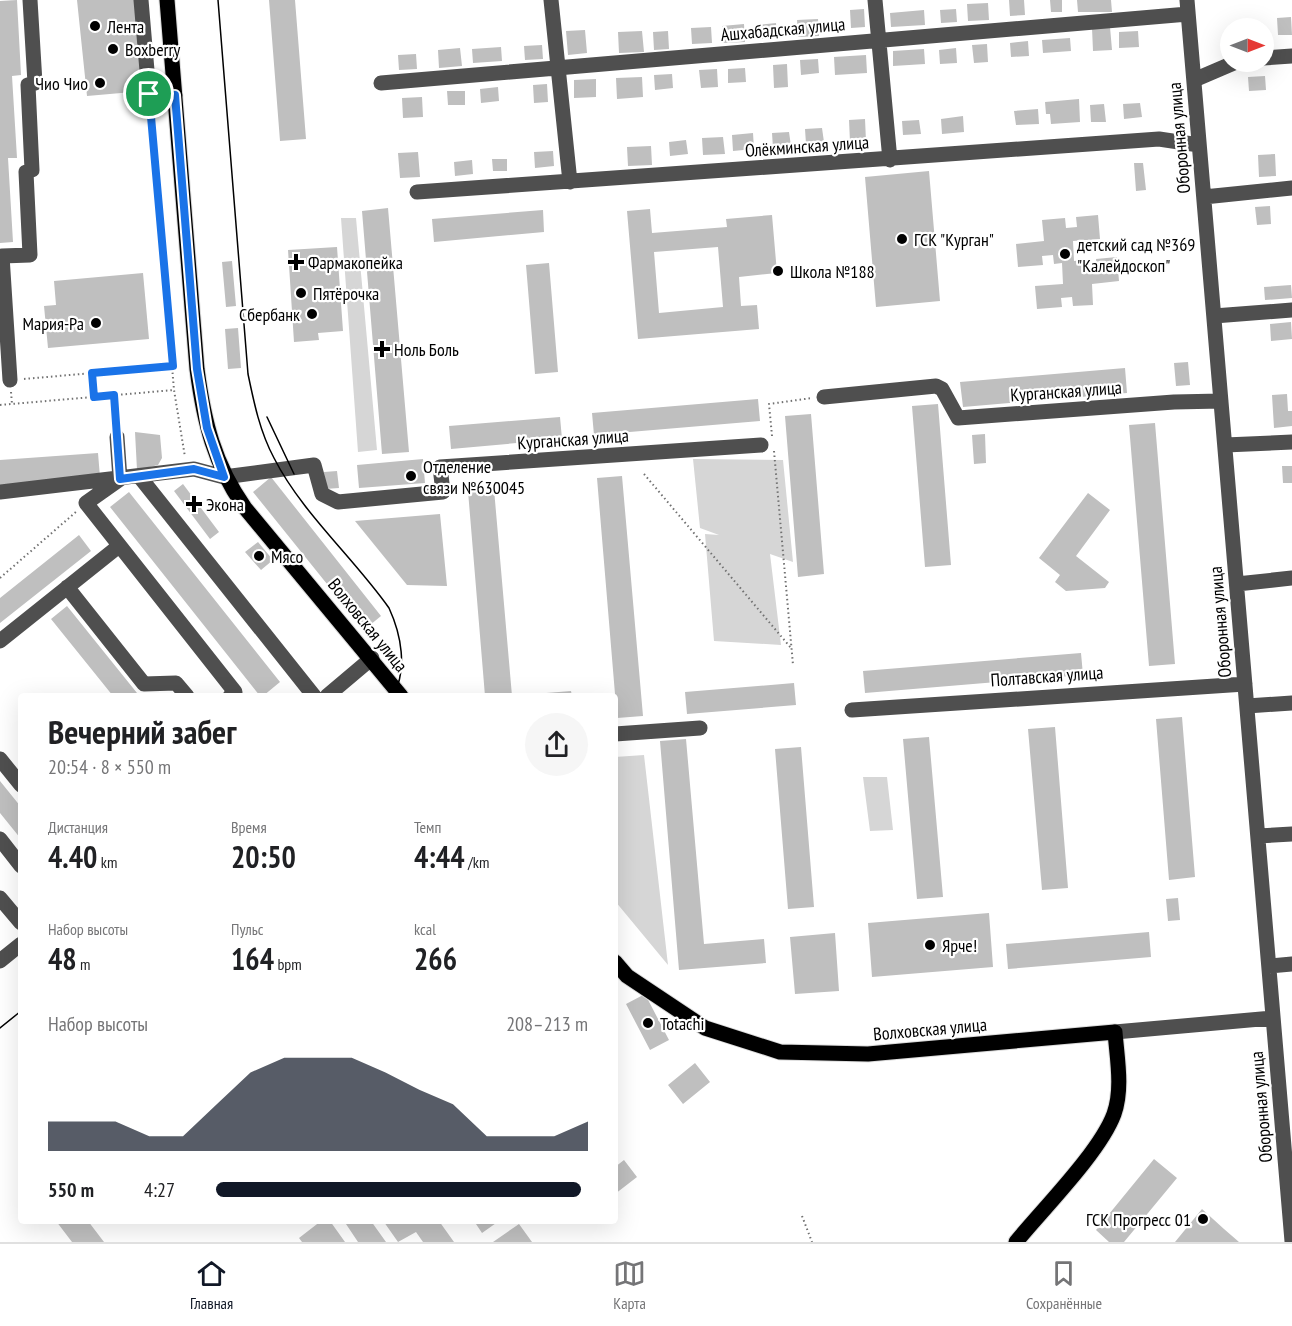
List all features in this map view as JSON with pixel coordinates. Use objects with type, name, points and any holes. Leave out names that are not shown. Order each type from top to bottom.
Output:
[{"type":"main road","name":"Волховская улица","points":[[167,0],[197,369],[207,428],[224,477],[245,508],[372,658],[399,693]]},
{"type":"main road","name":"Волховская улица","points":[[618,966],[627,976],[705,1028],[780,1052],[868,1054],[1115,1032]]},
{"type":"main road","points":[[1016,1242],[1100,1141],[1114,1113],[1119,1075],[1115,1032]]},
{"type":"street","points":[[10,380],[2,256],[30,255],[26,172],[32,170],[28,85],[35,83],[30,0]]},
{"type":"street","points":[[141,0],[149,94],[175,95]]},
{"type":"street","points":[[551,0],[570,182]]},
{"type":"street","points":[[874,0],[890,160]]},
{"type":"street","name":"Ашхабадская улица","points":[[381,83],[879,41],[1188,7]]},
{"type":"street","name":"Оборонная улица","points":[[1188,7],[1273,1018],[1286,1089],[1292,1241]]},
{"type":"street","points":[[1274,57],[1292,56]]},
{"type":"street","points":[[1194,80],[1220,69]]},
{"type":"street","name":"Олёкминская улица","points":[[417,192],[1159,139],[1199,145]]},
{"type":"street","points":[[1204,197],[1292,188]]},
{"type":"street","points":[[1214,316],[1292,309]]},
{"type":"street","name":"Курганская улица","points":[[824,397],[936,386],[942,389],[958,418],[1174,402],[1221,401]]},
{"type":"street","points":[[117,436],[120,479]]},
{"type":"street","points":[[1225,445],[1292,442]]},
{"type":"street","name":"Курганская улица","points":[[224,477],[314,465],[322,494],[338,502],[443,492],[440,467],[769,445]]},
{"type":"street","points":[[0,492],[194,469],[224,477]]},
{"type":"street","points":[[139,476],[312,693]]},
{"type":"street","points":[[120,479],[86,503],[232,693]]},
{"type":"street","points":[[0,641],[119,546]]},
{"type":"street","points":[[1236,584],[1292,578]]},
{"type":"street","points":[[67,587],[144,684],[176,683],[184,693]]},
{"type":"street","points":[[331,693],[372,658]]},
{"type":"street","name":"Полтавская улица","points":[[852,710],[1245,684]]},
{"type":"street","points":[[1247,706],[1292,703]]},
{"type":"street","points":[[618,734],[700,728]]},
{"type":"street","points":[[0,759],[18,781]]},
{"type":"street","points":[[1258,836],[1292,834]]},
{"type":"street","points":[[0,839],[18,862]]},
{"type":"street","points":[[0,898],[18,919]]},
{"type":"street","points":[[0,961],[18,946]]},
{"type":"street","points":[[1269,966],[1292,964]]},
{"type":"street","name":"Волховская улица","points":[[1115,1032],[1273,1018]]},
{"type":"path","points":[[149,94],[174,390],[185,458],[194,469]]},
{"type":"path","points":[[10,380],[173,366]]},
{"type":"path","points":[[92,373],[94,397]]},
{"type":"path","points":[[0,405],[174,390]]},
{"type":"path","points":[[114,395],[117,436]]},
{"type":"path","points":[[792,665],[769,445],[769,404],[824,397]]},
{"type":"path","points":[[644,474],[792,649]]},
{"type":"path","points":[[0,578],[86,503]]},
{"type":"path","points":[[802,1216],[814,1242],[812,1242]]},
{"type":"shaded area","points":[[341,218],[356,218],[377,450],[358,452]]},
{"type":"shaded area","points":[[693,459],[783,460],[793,562],[770,554],[781,645],[714,641],[705,534],[719,535],[700,528]]},
{"type":"shaded area","points":[[644,755],[668,965],[618,905],[618,757]]},
{"type":"shaded area","points":[[863,777],[887,777],[893,830],[870,831]]},
{"type":"building","points":[[17,0],[21,75],[12,76],[17,158],[8,158],[13,242],[0,243],[0,1]]},
{"type":"building","points":[[77,0],[135,0],[144,91],[87,96]]},
{"type":"building","points":[[269,0],[295,0],[306,139],[280,141]]},
{"type":"building","points":[[1009,0],[1024,0],[1025,15],[1010,16]]},
{"type":"building","points":[[1050,0],[1062,0],[1062,12],[1051,12]]},
{"type":"building","points":[[1077,0],[1111,0],[1112,12],[1078,12]]},
{"type":"building","points":[[988,3],[989,20],[968,21],[967,4]]},
{"type":"building","points":[[864,9],[865,27],[851,28],[850,10]]},
{"type":"building","points":[[956,9],[957,22],[941,23],[940,10]]},
{"type":"building","points":[[924,10],[925,25],[891,27],[890,13]]},
{"type":"building","points":[[1291,17],[1292,35],[1278,35],[1277,18]]},
{"type":"building","points":[[818,19],[819,36],[798,37],[797,20]]},
{"type":"building","points":[[776,23],[777,38],[759,39],[758,25]]},
{"type":"building","points":[[744,24],[745,42],[723,43],[722,26]]},
{"type":"building","points":[[711,27],[712,43],[692,44],[691,28]]},
{"type":"building","points":[[1110,27],[1112,50],[1093,51],[1092,28]]},
{"type":"building","points":[[585,30],[587,53],[568,55],[566,31]]},
{"type":"building","points":[[642,31],[644,52],[619,53],[618,32]]},
{"type":"building","points":[[668,31],[669,49],[654,50],[653,32]]},
{"type":"building","points":[[1138,31],[1139,47],[1119,48],[1119,32]]},
{"type":"building","points":[[1070,38],[1071,51],[1043,53],[1042,40]]},
{"type":"building","points":[[1028,41],[1029,56],[1011,57],[1010,43]]},
{"type":"building","points":[[987,44],[988,62],[974,63],[972,45]]},
{"type":"building","points":[[542,45],[543,59],[525,60],[524,46]]},
{"type":"building","points":[[501,47],[502,61],[473,63],[472,49]]},
{"type":"building","points":[[460,48],[462,66],[439,68],[438,50]]},
{"type":"building","points":[[956,48],[957,63],[940,64],[939,50]]},
{"type":"building","points":[[924,49],[925,64],[893,66],[893,51]]},
{"type":"building","points":[[416,54],[417,69],[399,70],[398,55]]},
{"type":"building","points":[[866,55],[867,73],[835,75],[834,57]]},
{"type":"building","points":[[818,59],[819,73],[801,75],[800,60]]},
{"type":"building","points":[[787,64],[788,87],[774,88],[773,65]]},
{"type":"building","points":[[745,68],[746,82],[728,83],[728,69]]},
{"type":"building","points":[[717,69],[718,87],[701,88],[699,70]]},
{"type":"building","points":[[672,74],[673,88],[655,90],[654,75]]},
{"type":"building","points":[[1265,76],[1266,90],[1249,91],[1248,77]]},
{"type":"building","points":[[642,77],[643,97],[617,99],[616,78]]},
{"type":"building","points":[[596,79],[596,97],[574,98],[574,80]]},
{"type":"building","points":[[547,84],[548,102],[534,103],[533,85]]},
{"type":"building","points":[[498,87],[499,101],[481,103],[480,89]]},
{"type":"building","points":[[447,91],[465,91],[465,105],[448,105]]},
{"type":"building","points":[[422,97],[423,117],[403,118],[402,98]]},
{"type":"building","points":[[1079,99],[1080,122],[1051,124],[1050,114],[1046,114],[1045,102]]},
{"type":"building","points":[[1140,103],[1142,117],[1124,119],[1123,104]]},
{"type":"building","points":[[1104,104],[1106,122],[1091,122],[1090,105]]},
{"type":"building","points":[[1038,109],[1039,124],[1016,125],[1014,111]]},
{"type":"building","points":[[963,116],[964,132],[942,134],[941,119]]},
{"type":"building","points":[[865,119],[866,141],[850,142],[849,120]]},
{"type":"building","points":[[919,120],[921,134],[903,135],[902,121]]},
{"type":"building","points":[[822,128],[824,142],[806,144],[805,129]]},
{"type":"building","points":[[789,132],[791,146],[773,148],[772,133]]},
{"type":"building","points":[[753,133],[754,149],[733,151],[732,135]]},
{"type":"building","points":[[723,137],[725,154],[703,155],[702,138]]},
{"type":"building","points":[[686,140],[688,154],[670,156],[669,142]]},
{"type":"building","points":[[651,146],[652,165],[628,166],[627,147]]},
{"type":"building","points":[[553,151],[554,166],[535,168],[534,152]]},
{"type":"building","points":[[418,152],[420,177],[400,178],[398,153]]},
{"type":"building","points":[[1275,154],[1276,176],[1259,177],[1258,155]]},
{"type":"building","points":[[492,159],[507,159],[507,171],[493,171]]},
{"type":"building","points":[[472,160],[473,174],[455,176],[454,162]]},
{"type":"building","points":[[1134,163],[1143,163],[1146,190],[1136,191]]},
{"type":"building","name":"ГСК \"Курган\"","points":[[929,171],[940,301],[876,307],[865,177]]},
{"type":"building","points":[[1270,206],[1271,224],[1257,225],[1255,207]]},
{"type":"building","points":[[388,208],[409,452],[382,454],[362,211]]},
{"type":"building","points":[[650,209],[652,233],[727,227],[726,219],[772,215],[777,273],[739,277],[741,306],[757,305],[759,329],[638,339],[627,211]],"holes":[[[718,247],[723,307],[659,313],[654,252]]]},
{"type":"building","points":[[543,210],[544,232],[434,242],[432,219]]},
{"type":"building","points":[[1098,215],[1100,239],[1073,241],[1074,261],[1085,260],[1086,270],[1097,270],[1096,259],[1117,257],[1119,281],[1092,284],[1093,305],[1073,306],[1072,297],[1061,298],[1062,307],[1037,309],[1035,286],[1063,284],[1062,263],[1054,264],[1053,255],[1042,256],[1043,265],[1018,267],[1016,244],[1044,241],[1042,220],[1065,218],[1066,228],[1077,227],[1076,217]]},
{"type":"building","points":[[337,247],[343,331],[318,333],[319,340],[294,342],[288,250]]},
{"type":"building","points":[[232,261],[236,306],[226,307],[222,262]]},
{"type":"building","points":[[549,263],[558,372],[535,374],[526,265]]},
{"type":"building","name":"Мария-Ра","points":[[143,273],[149,339],[48,348],[44,306],[56,305],[54,281]]},
{"type":"building","points":[[1291,285],[1292,298],[1265,300],[1264,287]]},
{"type":"building","points":[[1291,322],[1292,339],[1271,341],[1270,324]]},
{"type":"building","points":[[238,328],[241,368],[228,369],[225,329]]},
{"type":"building","points":[[1188,362],[1190,385],[1176,386],[1174,363]]},
{"type":"building","points":[[1125,368],[1127,393],[963,407],[960,382]]},
{"type":"building","points":[[1287,394],[1288,411],[1292,411],[1292,426],[1274,428],[1272,395]]},
{"type":"building","points":[[758,399],[760,421],[594,435],[592,413]]},
{"type":"building","points":[[938,404],[951,565],[925,567],[912,406]]},
{"type":"building","points":[[811,414],[824,574],[798,577],[785,416]]},
{"type":"building","points":[[560,417],[562,439],[451,449],[449,426]]},
{"type":"building","points":[[1155,423],[1175,664],[1149,666],[1129,425]]},
{"type":"building","points":[[135,432],[160,435],[162,458],[158,465],[137,470]]},
{"type":"building","points":[[985,434],[986,463],[974,464],[972,435]]},
{"type":"building","points":[[98,453],[100,477],[0,485],[0,460]]},
{"type":"building","points":[[423,459],[425,483],[359,488],[357,465]]},
{"type":"building","points":[[1282,466],[1292,466],[1292,483],[1283,483]]},
{"type":"building","points":[[337,471],[339,488],[325,489],[324,472]]},
{"type":"building","points":[[622,476],[643,716],[618,718],[618,693],[615,693],[597,478]]},
{"type":"building","points":[[271,477],[381,616],[364,630],[253,492]]},
{"type":"building","points":[[183,484],[219,532],[210,539],[174,491]]},
{"type":"building","points":[[494,489],[512,693],[485,693],[468,491]]},
{"type":"building","points":[[129,492],[280,682],[267,693],[258,693],[110,507]]},
{"type":"building","points":[[1088,493],[1110,510],[1076,556],[1109,582],[1105,588],[1066,591],[1055,582],[1060,575],[1039,558]]},
{"type":"building","points":[[440,514],[447,586],[407,585],[355,521]]},
{"type":"building","points":[[79,535],[91,551],[0,623],[0,598]]},
{"type":"building","name":"Мясо","points":[[258,542],[273,560],[261,570],[245,552]]},
{"type":"building","points":[[67,606],[137,693],[111,693],[51,619]]},
{"type":"building","points":[[1081,653],[1083,675],[865,693],[863,671]]},
{"type":"building","points":[[794,683],[796,705],[687,714],[685,692]]},
{"type":"building","points":[[571,691],[571,693],[546,693]]},
{"type":"building","points":[[1182,717],[1195,877],[1169,880],[1156,719]]},
{"type":"building","points":[[1055,727],[1068,888],[1042,890],[1028,729]]},
{"type":"building","points":[[929,737],[943,897],[917,899],[903,739]]},
{"type":"building","points":[[686,739],[704,944],[764,939],[766,963],[679,970],[660,741]]},
{"type":"building","points":[[801,747],[814,907],[788,909],[775,749]]},
{"type":"building","points":[[0,781],[18,803],[18,835],[0,813]]},
{"type":"building","points":[[1178,898],[1180,920],[1168,921],[1166,899]]},
{"type":"building","name":"Ярче!","points":[[989,913],[993,967],[872,977],[868,923]]},
{"type":"building","points":[[1149,932],[1151,957],[1008,969],[1006,944]]},
{"type":"building","points":[[835,933],[839,991],[795,994],[790,937]]},
{"type":"building","points":[[645,994],[669,1040],[650,1050],[626,1004]]},
{"type":"building","points":[[695,1063],[710,1082],[683,1104],[668,1085]]},
{"type":"building","points":[[1154,1159],[1177,1178],[1124,1242],[1109,1242],[1096,1230]]},
{"type":"building","points":[[624,1160],[637,1177],[618,1192],[618,1165]]},
{"type":"building","name":"ГСК Прогресс 01","points":[[1202,1209],[1224,1229],[1239,1242],[1175,1242]]},
{"type":"building","points":[[58,1224],[90,1224],[104,1242],[72,1242]]},
{"type":"building","points":[[317,1224],[332,1224],[345,1242],[302,1242],[299,1238]]},
{"type":"building","points":[[346,1224],[373,1224],[386,1242],[358,1242]]},
{"type":"building","points":[[385,1224],[441,1224],[454,1242],[423,1242],[416,1232],[398,1242]]},
{"type":"building","points":[[476,1224],[495,1224],[482,1233]]},
{"type":"building","points":[[519,1224],[532,1242],[493,1242]]},
{"type":"tram line","points":[[218,0],[248,374],[255,406],[269,448],[286,478],[313,516],[389,608],[397,629],[401,652],[400,675],[394,693]]},
{"type":"tram line","points":[[267,417],[294,474]]},
{"type":"tram line","points":[[0,1028],[18,1013]]},
{"type":"place","name":"Лента","points":[[95,26]]},
{"type":"place","name":"Boxberry","points":[[113,49]]},
{"type":"place","name":"Чио Чио","points":[[100,83]]},
{"type":"place","name":"ГСК \"Курган\"","points":[[902,239]]},
{"type":"place","name":"детский сад №369 \"Калейдоскоп\"","points":[[1065,254]]},
{"type":"place","name":"Фармакопейка","points":[[296,262]]},
{"type":"place","name":"Школа №188","points":[[778,271]]},
{"type":"place","name":"Пятёрочка","points":[[301,293]]},
{"type":"place","name":"Сбербанк","points":[[312,314]]},
{"type":"place","name":"Мария-Ра","points":[[96,323]]},
{"type":"place","name":"Ноль Боль","points":[[382,349]]},
{"type":"place","name":"Отделение связи №630045","points":[[411,476]]},
{"type":"place","name":"Экона","points":[[194,504]]},
{"type":"place","name":"Мясо","points":[[259,556]]},
{"type":"place","name":"Ярче!","points":[[930,945]]},
{"type":"place","name":"Totachi","points":[[648,1023]]},
{"type":"place","name":"ГСК Прогресс 01","points":[[1203,1219]]},
{"type":"route","points":[[149,94],[175,95],[197,369],[207,428],[224,477],[194,469],[120,479],[114,395],[94,397],[92,373],[173,366],[149,94]]}]
